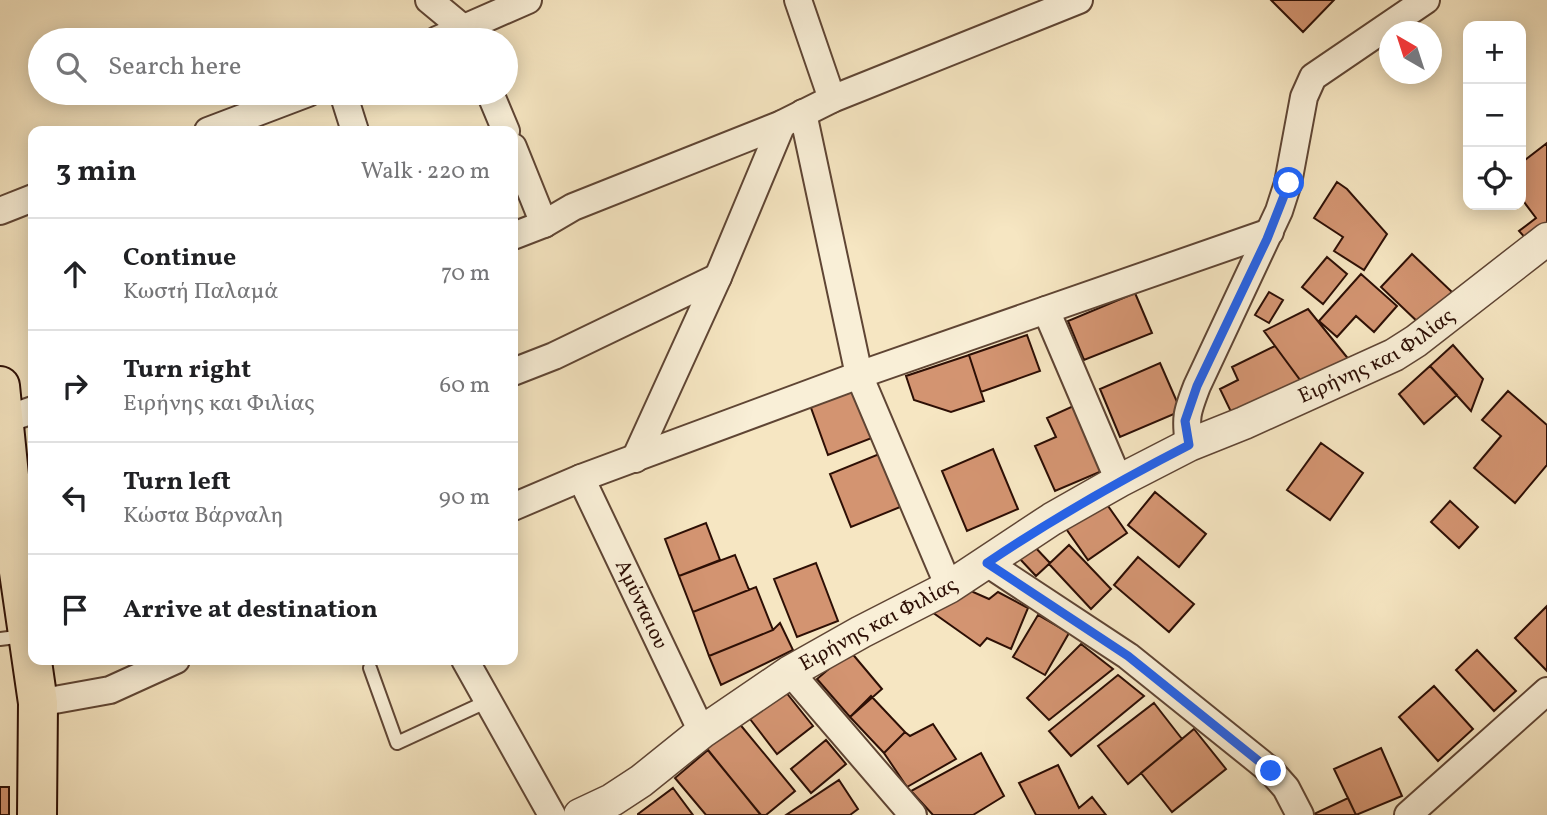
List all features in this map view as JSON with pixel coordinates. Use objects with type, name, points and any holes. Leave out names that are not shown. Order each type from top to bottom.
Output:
[{"type":"main road","points":[[12,405],[26,562],[14,637],[38,703],[37,815]]},
{"type":"street","points":[[429,0],[459,28]]},
{"type":"street","points":[[479,28],[527,0]]},
{"type":"street","points":[[798,0],[832,99]]},
{"type":"street","points":[[518,234],[573,208],[793,118],[832,99],[1079,0]]},
{"type":"street","points":[[1189,445],[1185,421],[1197,386],[1270,232],[1289,183],[1304,97],[1314,77],[1426,0]]},
{"type":"street","points":[[221,126],[276,105]]},
{"type":"street","points":[[347,105],[353,126]]},
{"type":"street","points":[[496,105],[504,126]]},
{"type":"street","points":[[635,459],[793,118]]},
{"type":"street","points":[[793,118],[859,375],[949,587]]},
{"type":"street","points":[[518,159],[544,224]]},
{"type":"street","points":[[0,211],[28,200]]},
{"type":"street","points":[[518,505],[581,478],[859,375],[1270,232]]},
{"type":"street","name":"Ειρήνης και Φιλίας","points":[[580,815],[617,807],[641,781],[702,732],[790,672],[949,587],[1052,519],[1119,481],[1189,445],[1394,355],[1416,341],[1547,239]]},
{"type":"street","points":[[518,370],[554,356],[718,277]]},
{"type":"street","points":[[1046,310],[1119,481]]},
{"type":"street","name":"Αμύνταιου","points":[[581,478],[702,732]]},
{"type":"street","points":[[987,563],[1128,656],[1271,771],[1286,788],[1300,815]]},
{"type":"street","points":[[38,703],[110,690],[165,665]]},
{"type":"street","points":[[468,665],[552,815]]},
{"type":"street","points":[[790,672],[913,815]]},
{"type":"street","points":[[1408,815],[1547,691]]},
{"type":"lane","points":[[370,668],[397,743],[488,701]]},
{"type":"building","points":[[1271,0],[1334,0],[1303,32]]},
{"type":"building","points":[[1547,143],[1547,227],[1528,241],[1519,231],[1536,218],[1526,205],[1526,159]]},
{"type":"building","points":[[1337,182],[1347,189],[1387,234],[1364,270],[1334,251],[1343,237],[1314,218]]},
{"type":"building","points":[[1412,254],[1452,292],[1421,325],[1381,287]]},
{"type":"building","points":[[1327,257],[1347,274],[1323,304],[1302,287]]},
{"type":"building","points":[[1361,274],[1397,306],[1374,332],[1356,316],[1337,337],[1319,321]]},
{"type":"building","points":[[1269,292],[1283,300],[1269,323],[1255,315]]},
{"type":"building","points":[[1135,293],[1152,333],[1084,360],[1068,321]]},
{"type":"building","points":[[1308,309],[1350,361],[1303,384],[1264,331]]},
{"type":"building","points":[[1027,335],[1040,371],[981,392],[969,355]]},
{"type":"building","points":[[1453,345],[1483,379],[1471,411],[1430,366]]},
{"type":"building","points":[[1275,346],[1303,384],[1234,418],[1220,389],[1238,380],[1232,367]]},
{"type":"building","points":[[969,355],[984,401],[951,412],[914,400],[906,376]]},
{"type":"building","points":[[1160,363],[1181,411],[1120,437],[1100,389]]},
{"type":"building","points":[[1430,366],[1457,395],[1424,424],[1399,394]]},
{"type":"building","points":[[859,386],[877,436],[828,455],[810,405]]},
{"type":"building","points":[[1508,391],[1547,425],[1547,465],[1515,503],[1474,468],[1501,436],[1482,420]]},
{"type":"building","points":[[1080,403],[1109,468],[1055,491],[1035,446],[1056,437],[1047,418]]},
{"type":"building","points":[[1321,443],[1363,473],[1330,520],[1287,490]]},
{"type":"building","points":[[993,449],[1018,509],[967,531],[942,471]]},
{"type":"building","points":[[889,450],[910,503],[851,527],[830,474]]},
{"type":"building","points":[[1155,492],[1206,534],[1179,567],[1128,525]]},
{"type":"building","points":[[1101,496],[1127,533],[1088,560],[1062,523]]},
{"type":"building","points":[[1450,501],[1478,527],[1459,548],[1431,522]]},
{"type":"building","points":[[706,523],[720,560],[679,576],[665,539]]},
{"type":"building","points":[[1033,545],[1050,563],[1069,545],[1111,589],[1091,609],[1049,564],[1036,576],[1019,558]]},
{"type":"building","points":[[735,555],[749,590],[693,612],[679,576]]},
{"type":"building","points":[[1138,557],[1194,604],[1169,632],[1114,585]]},
{"type":"building","points":[[816,563],[838,621],[797,637],[774,579]]},
{"type":"building","points":[[970,585],[973,592],[989,599],[998,592],[1028,608],[1011,649],[987,638],[980,646],[932,612]]},
{"type":"building","points":[[756,587],[773,630],[709,656],[693,612]]},
{"type":"building","points":[[1547,606],[1547,671],[1515,638]]},
{"type":"building","points":[[1038,615],[1069,633],[1045,675],[1013,657]]},
{"type":"building","points":[[780,623],[793,650],[721,685],[709,656],[773,630]]},
{"type":"building","points":[[1081,644],[1113,669],[1049,720],[1027,698]]},
{"type":"building","points":[[1477,650],[1516,691],[1494,711],[1456,670]]},
{"type":"building","points":[[850,651],[882,689],[850,717],[817,679]]},
{"type":"building","points":[[1118,675],[1144,696],[1071,756],[1049,731]]},
{"type":"building","points":[[1434,686],[1473,729],[1438,761],[1399,717]]},
{"type":"building","points":[[785,691],[813,726],[777,754],[750,719]]},
{"type":"building","points":[[871,696],[905,732],[884,753],[850,717]]},
{"type":"building","points":[[1154,703],[1182,739],[1128,784],[1098,746]]},
{"type":"building","points":[[738,722],[795,791],[766,815],[761,815],[706,748]]},
{"type":"building","points":[[933,724],[956,759],[907,787],[884,753],[905,732],[910,736]]},
{"type":"building","points":[[1194,729],[1226,769],[1172,812],[1141,773]]},
{"type":"building","points":[[826,740],[846,764],[811,793],[791,769]]},
{"type":"building","points":[[1381,748],[1402,796],[1356,815],[1334,769]]},
{"type":"building","points":[[708,750],[759,815],[706,815],[675,778]]},
{"type":"building","points":[[981,753],[1004,796],[973,815],[933,815],[911,791]]},
{"type":"building","points":[[1058,765],[1079,808],[1092,797],[1106,815],[1036,815],[1019,783]]},
{"type":"building","points":[[839,780],[858,809],[850,815],[786,815]]},
{"type":"building","points":[[0,787],[9,787],[9,815],[0,815]]},
{"type":"building","points":[[673,788],[693,815],[638,815],[638,814]]},
{"type":"building","points":[[1348,798],[1356,815],[1312,815]]},
{"type":"route","points":[[1271,771],[1128,656],[987,563],[1052,519],[1189,445],[1185,421],[1197,386],[1267,239],[1289,183]]}]
